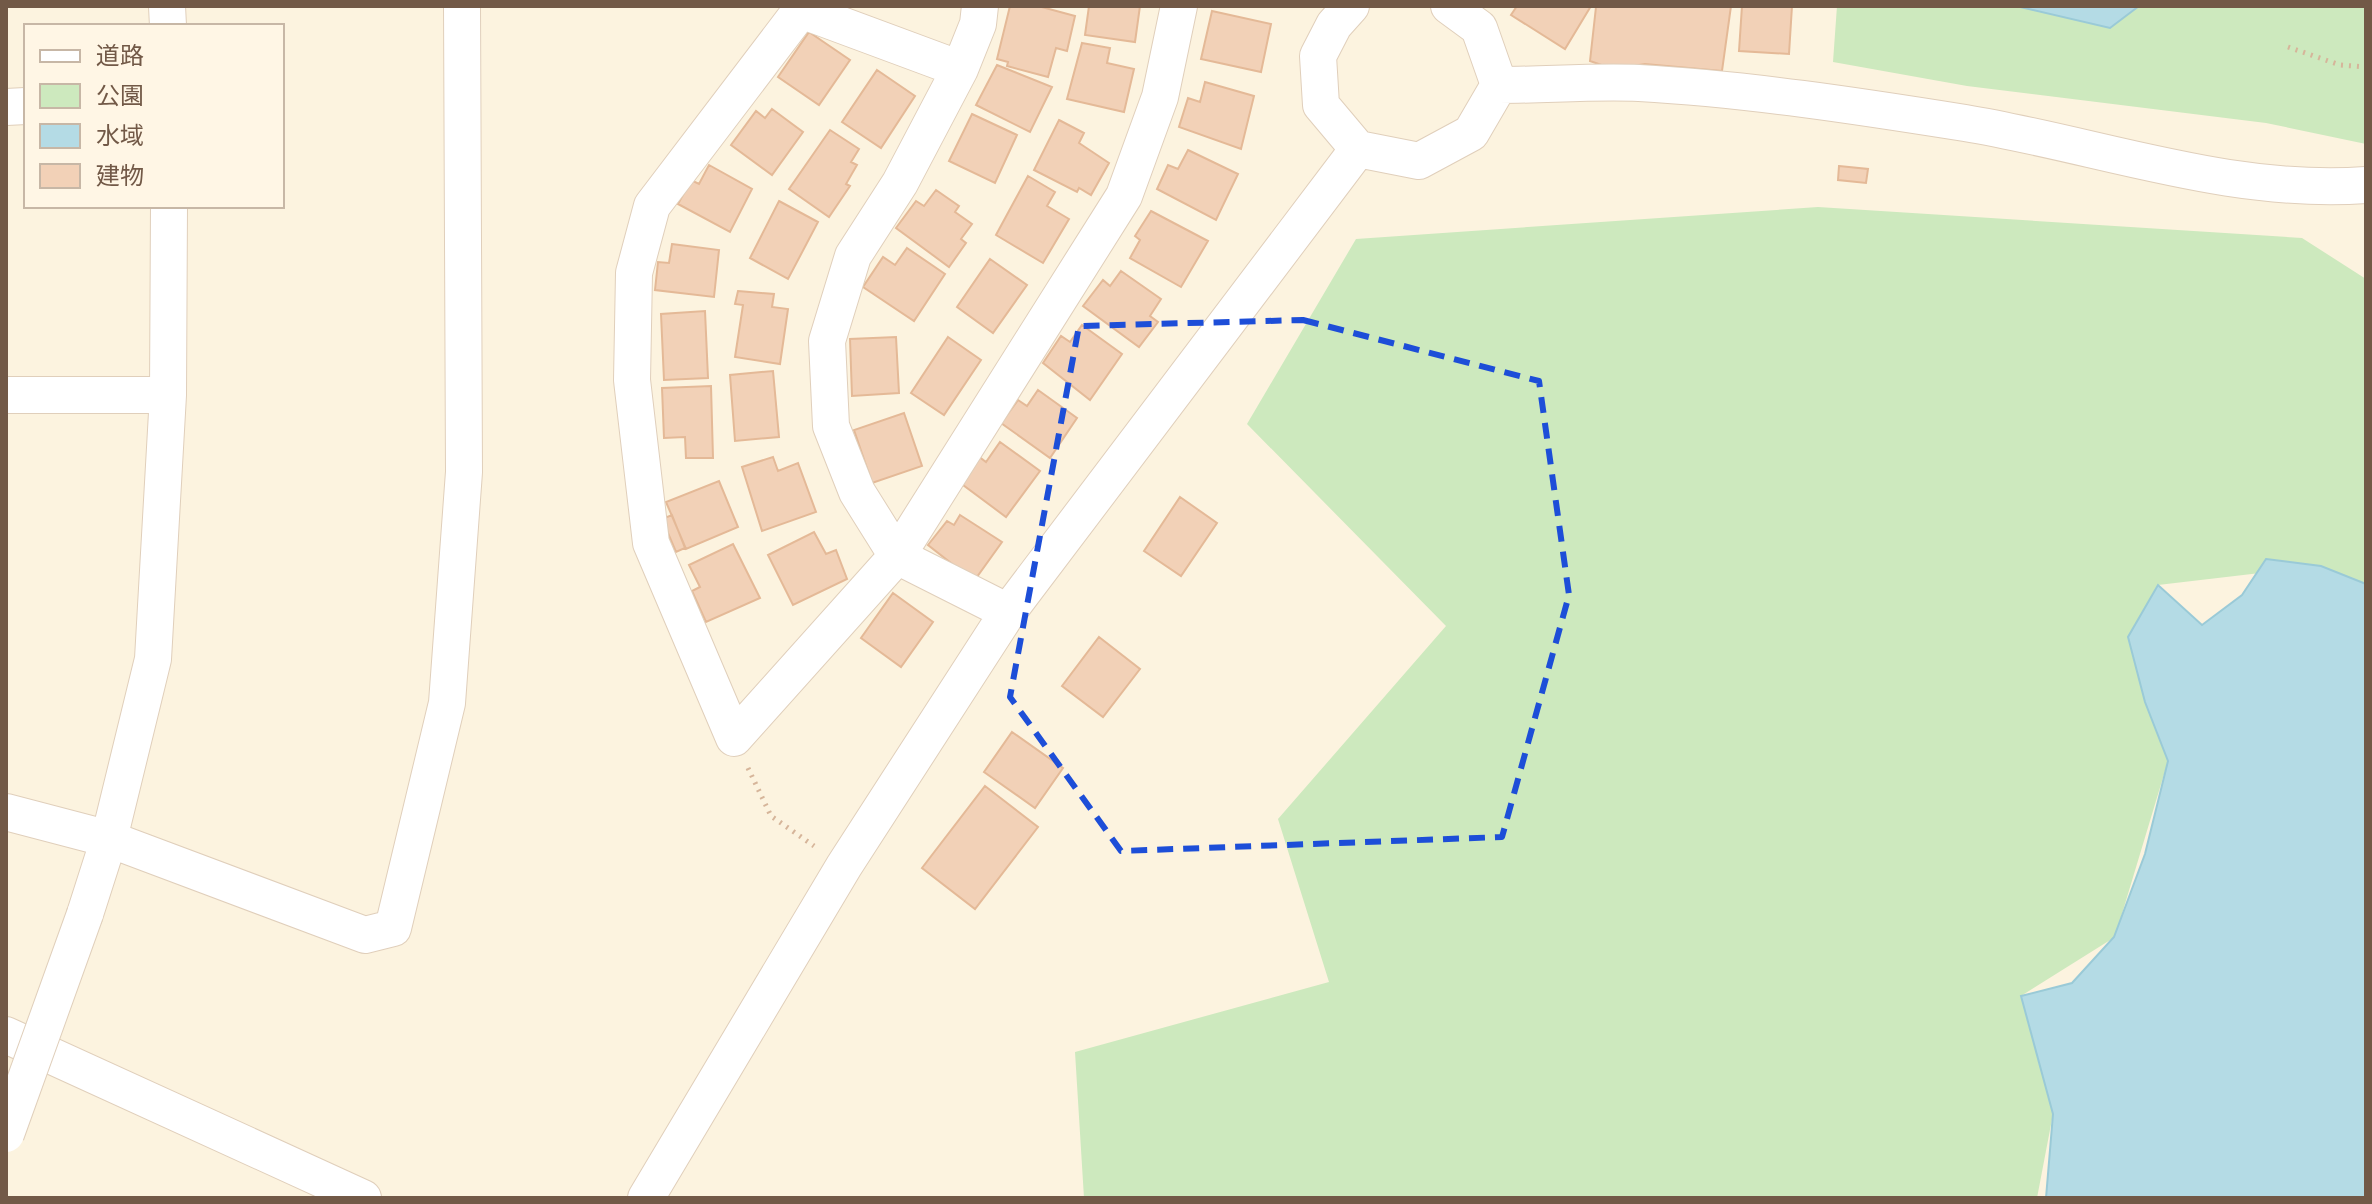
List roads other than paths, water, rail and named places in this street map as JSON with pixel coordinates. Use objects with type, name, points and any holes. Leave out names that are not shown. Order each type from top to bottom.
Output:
[{"type":"street","points":[[6,812],[109,839],[365,935],[393,928],[447,703],[464,472],[462,6]]},
{"type":"street","points":[[980,6],[978,24],[960,69],[900,183],[853,256],[827,341],[831,426],[857,492],[897,556],[1008,612]]},
{"type":"street","points":[[960,69],[801,10],[652,206],[634,273],[632,380],[651,543],[734,738],[897,556],[1124,196],[1160,97],[1179,6]]},
{"type":"street","points":[[1351,6],[1334,25],[1318,56],[1321,105],[1358,149],[1419,161],[1471,133],[1499,85],[1479,28],[1449,6]]},
{"type":"street","points":[[1499,85],[1638,83],[1747,94],[1967,123],[2175,171],[2333,187],[2366,185]]},
{"type":"street","points":[[646,1198],[844,866],[1008,612],[1358,149]]},
{"type":"street","points":[[6,1134],[109,839],[153,659],[168,395],[169,208]]},
{"type":"street","points":[[6,395],[168,395]]},
{"type":"street","points":[[6,1035],[363,1198]]},
{"type":"water","points":[[2016,6],[2139,6],[2110,28]]},
{"type":"water","points":[[2266,559],[2321,566],[2366,584],[2366,1198],[2046,1198],[2053,1114],[2021,996],[2072,983],[2114,937],[2145,854],[2168,761],[2145,702],[2128,637],[2158,585],[2202,625],[2242,595]]}]
